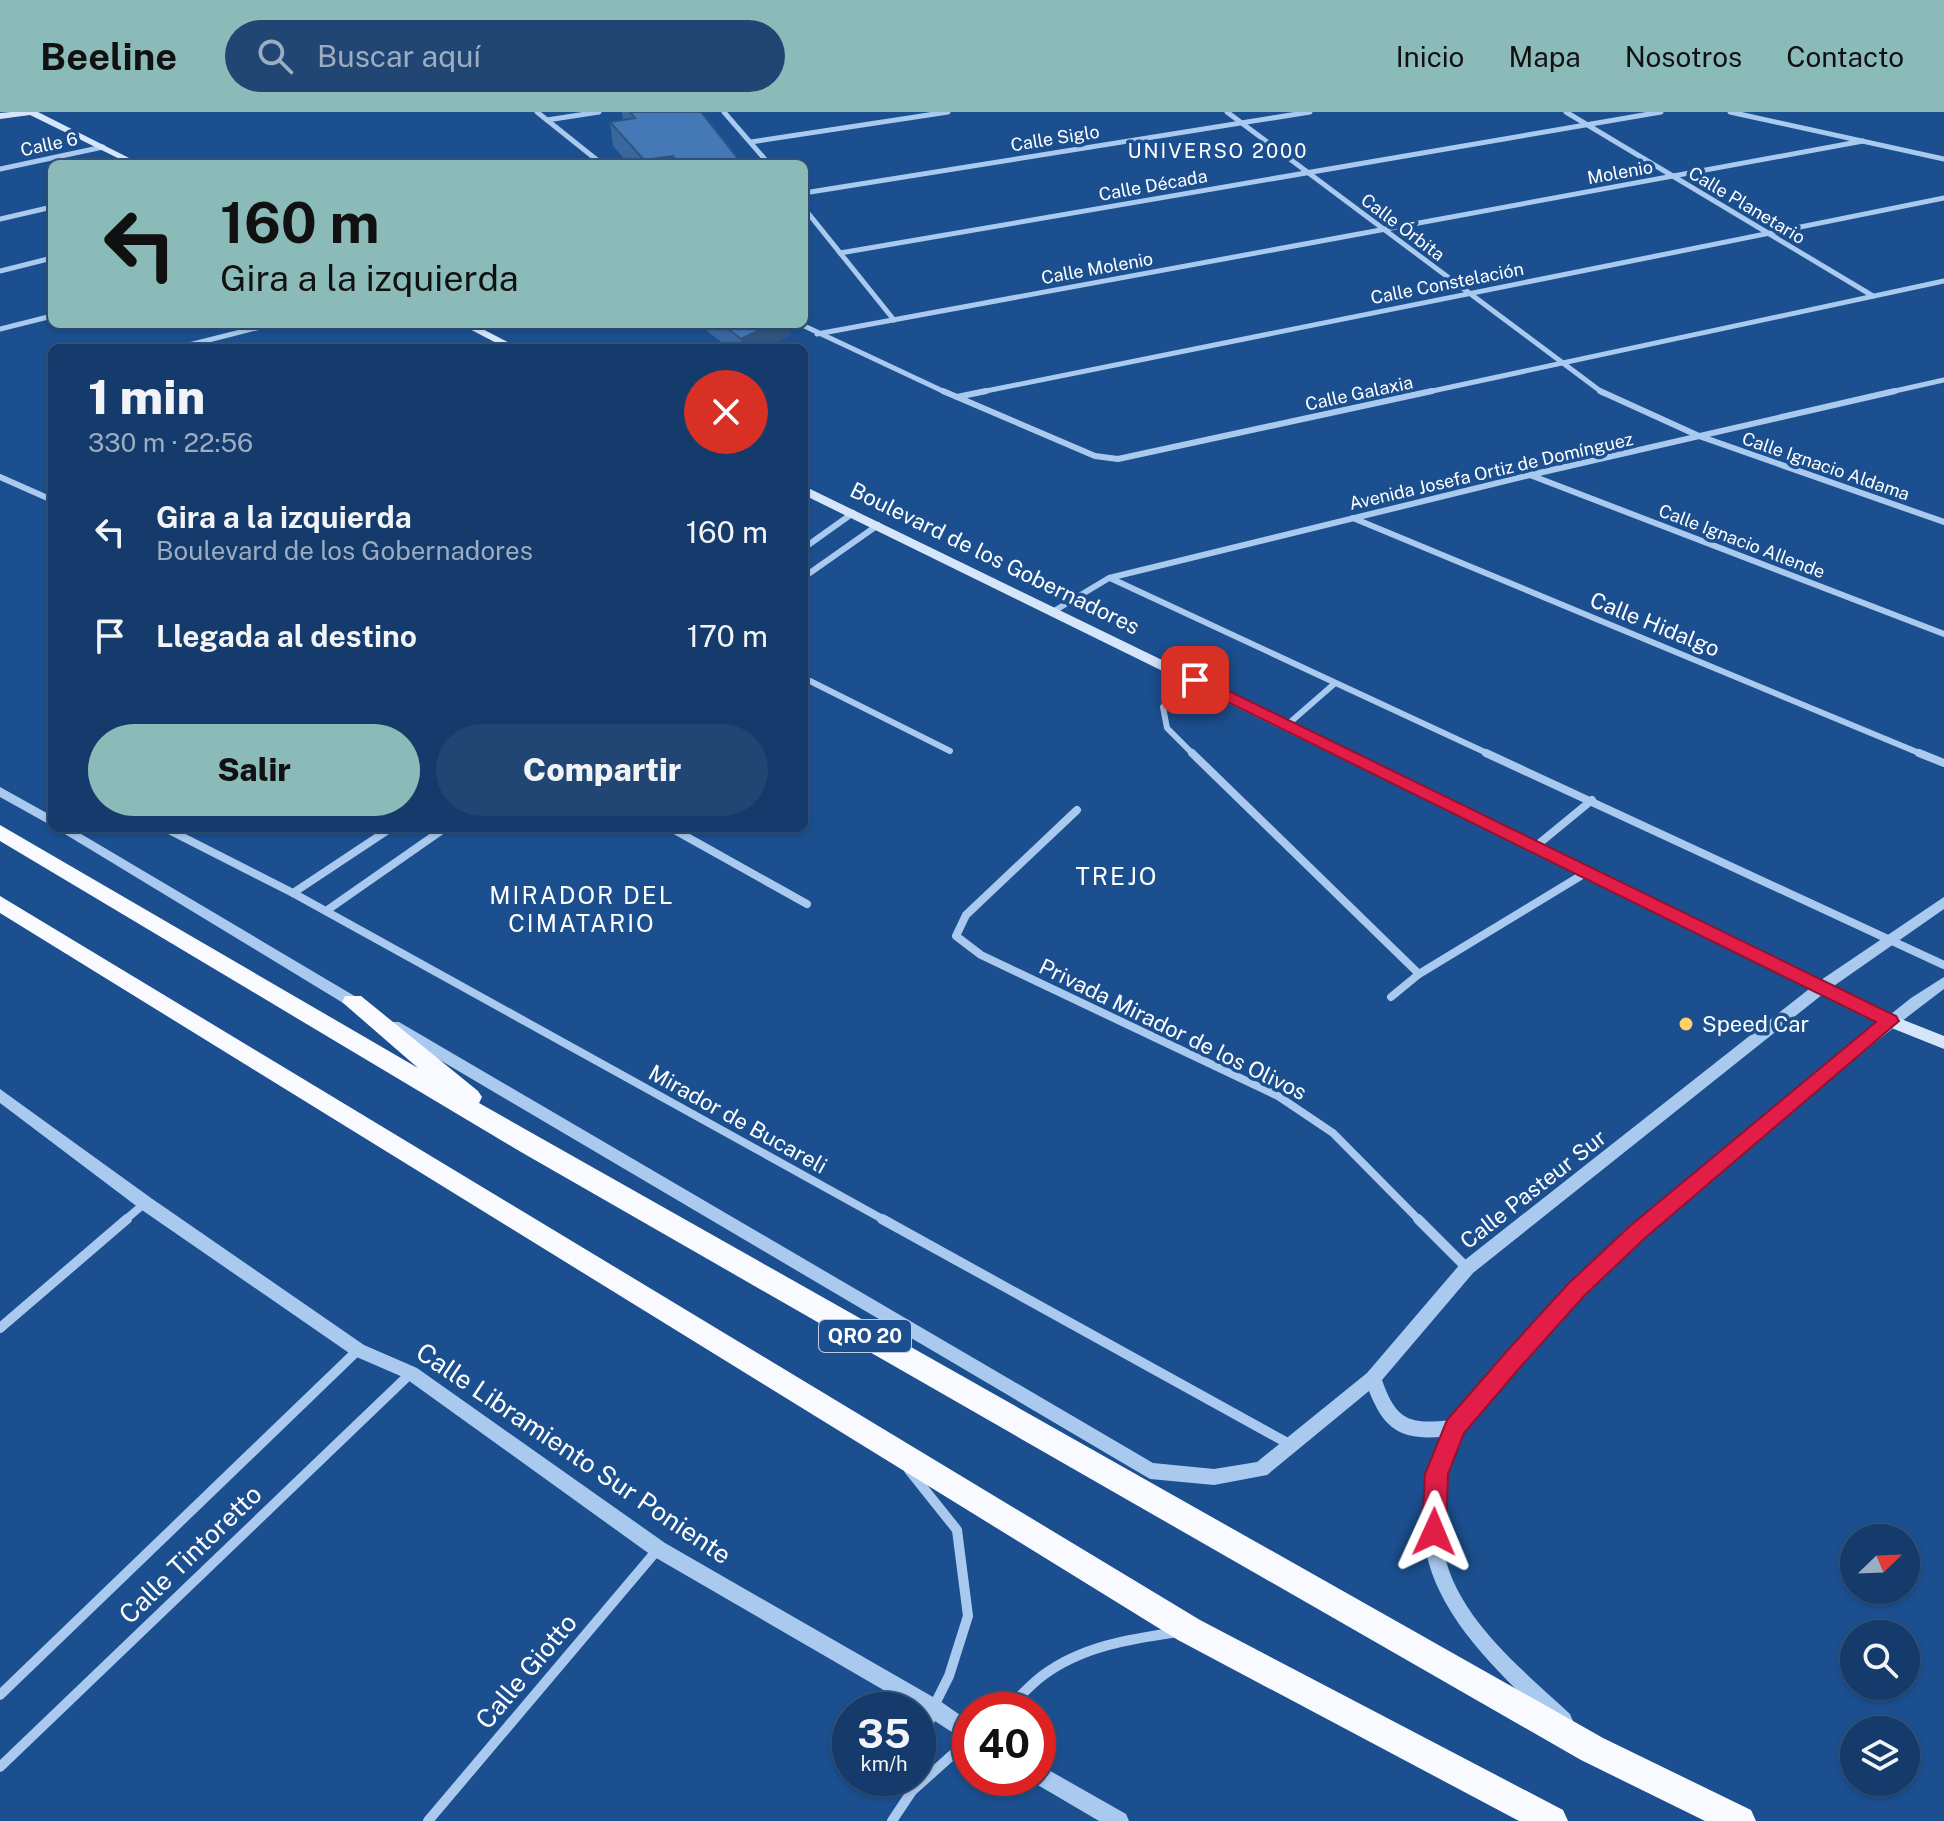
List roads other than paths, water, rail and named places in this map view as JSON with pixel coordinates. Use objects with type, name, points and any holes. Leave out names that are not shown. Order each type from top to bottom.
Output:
[{"type":"highway","name":"QRO 20","points":[[0,832],[530,1145],[1592,1749],[1740,1821]]},
{"type":"highway","points":[[0,903],[1189,1630],[1552,1821]]},
{"type":"highway","points":[[353,1002],[530,1145]]},
{"type":"main road","points":[[0,116],[31,112],[129,160]]},
{"type":"main road","points":[[473,328],[506,344]]},
{"type":"main road","name":"Boulevard de los Gobernadores","points":[[808,492],[1890,1021],[1944,1043]]},
{"type":"street","points":[[537,112],[597,160]]},
{"type":"street","points":[[547,120],[599,112]]},
{"type":"street","points":[[724,112],[766,160]]},
{"type":"street","points":[[751,142],[948,112]]},
{"type":"street","name":"Calle Órbita","points":[[1227,112],[1562,364]]},
{"type":"street","name":"Calle Siglo","points":[[808,192],[1310,112]]},
{"type":"street","name":"Calle Planetario","points":[[1566,112],[1873,296]]},
{"type":"street","name":"Calle Década","points":[[840,253],[1661,112]]},
{"type":"street","points":[[1730,112],[1944,159]]},
{"type":"street","name":"Molenio","points":[[1382,230],[1863,141]]},
{"type":"street","name":"Calle 6","points":[[0,169],[103,147]]},
{"type":"street","name":"Calle Constelación","points":[[955,397],[1944,198]]},
{"type":"street","points":[[0,219],[48,208]]},
{"type":"street","points":[[808,213],[894,320]]},
{"type":"street","name":"Calle Molenio","points":[[816,334],[1382,230]]},
{"type":"street","points":[[0,271],[48,259]]},
{"type":"street","name":"Calle Galaxia","points":[[806,328],[955,397],[1095,456],[1118,459],[1944,281]]},
{"type":"street","points":[[0,329],[48,317]]},
{"type":"street","points":[[193,344],[256,328]]},
{"type":"street","name":"Calle Ignacio Aldama","points":[[1562,364],[1627,408],[1944,522]]},
{"type":"street","name":"Avenida Josefa Ortiz de Domínguez","points":[[1054,611],[1109,578],[1530,475],[1944,380]]},
{"type":"street","name":"Calle Ignacio Allende","points":[[1530,475],[1944,634]]},
{"type":"street","points":[[0,477],[48,498]]},
{"type":"street","points":[[808,545],[853,513]]},
{"type":"street","name":"Calle Hidalgo","points":[[1353,518],[1944,763]]},
{"type":"street","points":[[808,574],[878,525]]},
{"type":"street","points":[[1109,578],[1944,965]]},
{"type":"street","points":[[808,680],[950,751]]},
{"type":"street","points":[[1195,680],[1163,707],[1167,728],[1419,974]]},
{"type":"street","points":[[1287,725],[1334,684]]},
{"type":"street","points":[[0,791],[48,820]]},
{"type":"street","points":[[1536,846],[1592,800]]},
{"type":"street","name":"Privada Mirador de los Olivos","points":[[1077,810],[966,915],[956,936],[981,955],[1278,1096],[1333,1133],[1467,1268]]},
{"type":"street","points":[[68,832],[353,1002]]},
{"type":"street","name":"Mirador de Bucareli","points":[[173,832],[326,911],[1292,1445]]},
{"type":"street","points":[[293,893],[385,832]]},
{"type":"street","points":[[326,911],[439,832]]},
{"type":"street","points":[[678,832],[807,904]]},
{"type":"street","points":[[1391,997],[1419,974],[1588,872]]},
{"type":"street","name":"Calle Pasteur Sur","points":[[353,1002],[1150,1471],[1214,1477],[1261,1469],[1292,1445],[1373,1378],[1467,1268],[1823,986],[1944,902]]},
{"type":"street","points":[[1592,1749],[1485,1642],[1457,1607],[1435,1555],[1436,1474],[1455,1427],[1576,1290],[1617,1251],[1890,1021],[1944,982]]},
{"type":"street","name":"Calle Libramiento Sur Poniente","points":[[0,1095],[145,1203],[358,1350],[411,1373],[658,1549],[905,1692]]},
{"type":"street","points":[[0,1328],[145,1203]]},
{"type":"street","name":"Calle Tintoretto","points":[[0,1695],[358,1350]]},
{"type":"street","name":"Calle Tintoretto","points":[[0,1767],[411,1373]]},
{"type":"street","points":[[1373,1378],[1382,1406],[1398,1426],[1424,1432],[1455,1427]]},
{"type":"street","points":[[894,1451],[957,1530],[965,1572],[968,1616],[949,1676],[936,1702]]},
{"type":"street","name":"Calle Giotto","points":[[428,1821],[658,1549]]},
{"type":"street","points":[[1025,1692],[1042,1676],[1080,1653],[1114,1642],[1189,1630]]},
{"type":"street","name":"Calle Libramiento Sur Poniente","points":[[936,1710],[952,1722]]},
{"type":"street","points":[[936,1768],[952,1753]]},
{"type":"street","points":[[1056,1784],[1119,1821]]},
{"type":"street","points":[[892,1821],[909,1796]]},
{"type":"place","name":"Speed Car","points":[[1686,1024]]},
{"type":"district","name":"UNIVERSO 2000","points":[[1218,151]]},
{"type":"district","name":"TREJO","points":[[1117,876]]},
{"type":"district","name":"MIRADOR DEL CIMATARIO","points":[[582,909]]}]
